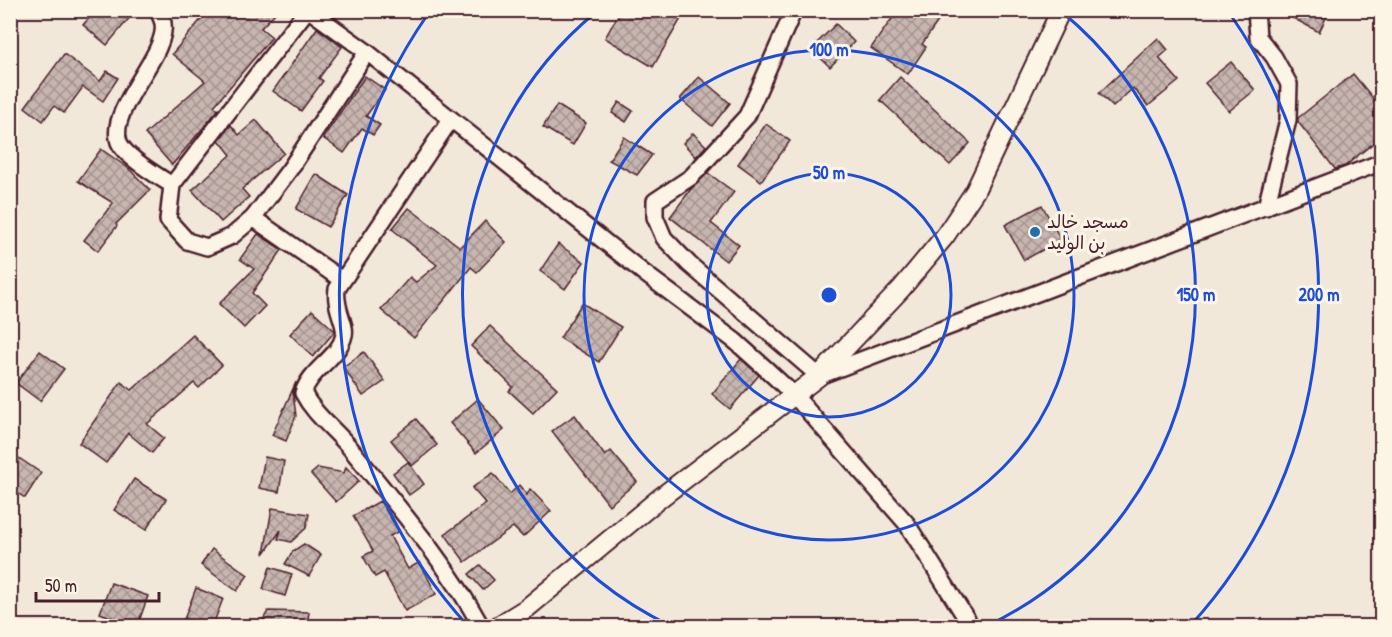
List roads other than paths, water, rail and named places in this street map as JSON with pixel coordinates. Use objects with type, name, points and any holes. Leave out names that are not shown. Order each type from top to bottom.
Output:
[{"type":"street","points":[[158,10],[164,25],[160,42],[119,120],[118,135],[119,143],[126,151],[172,185]]},
{"type":"street","points":[[367,52],[290,169],[253,218],[232,236],[207,247],[187,241],[168,220],[172,185],[308,10],[367,52],[735,341],[794,395],[907,524],[971,627]]},
{"type":"street","points":[[794,10],[747,116],[691,177],[655,201],[655,217],[664,238],[689,264],[819,376]]},
{"type":"street","points":[[498,627],[527,608],[660,498],[819,376],[901,290],[945,236],[975,191],[1061,10]]},
{"type":"street","points":[[1256,10],[1258,37],[1274,57],[1289,84],[1288,120],[1266,207]]},
{"type":"street","points":[[451,119],[342,280],[336,296],[336,308],[345,332],[341,346],[308,380],[303,393],[312,409],[343,439],[413,526],[466,599],[481,627]]},
{"type":"street","points":[[819,376],[1382,162]]},
{"type":"street","points":[[253,218],[342,280]]},
{"type":"place","name":"مسجد خالد بن الوليد","points":[[1035,232]]}]
